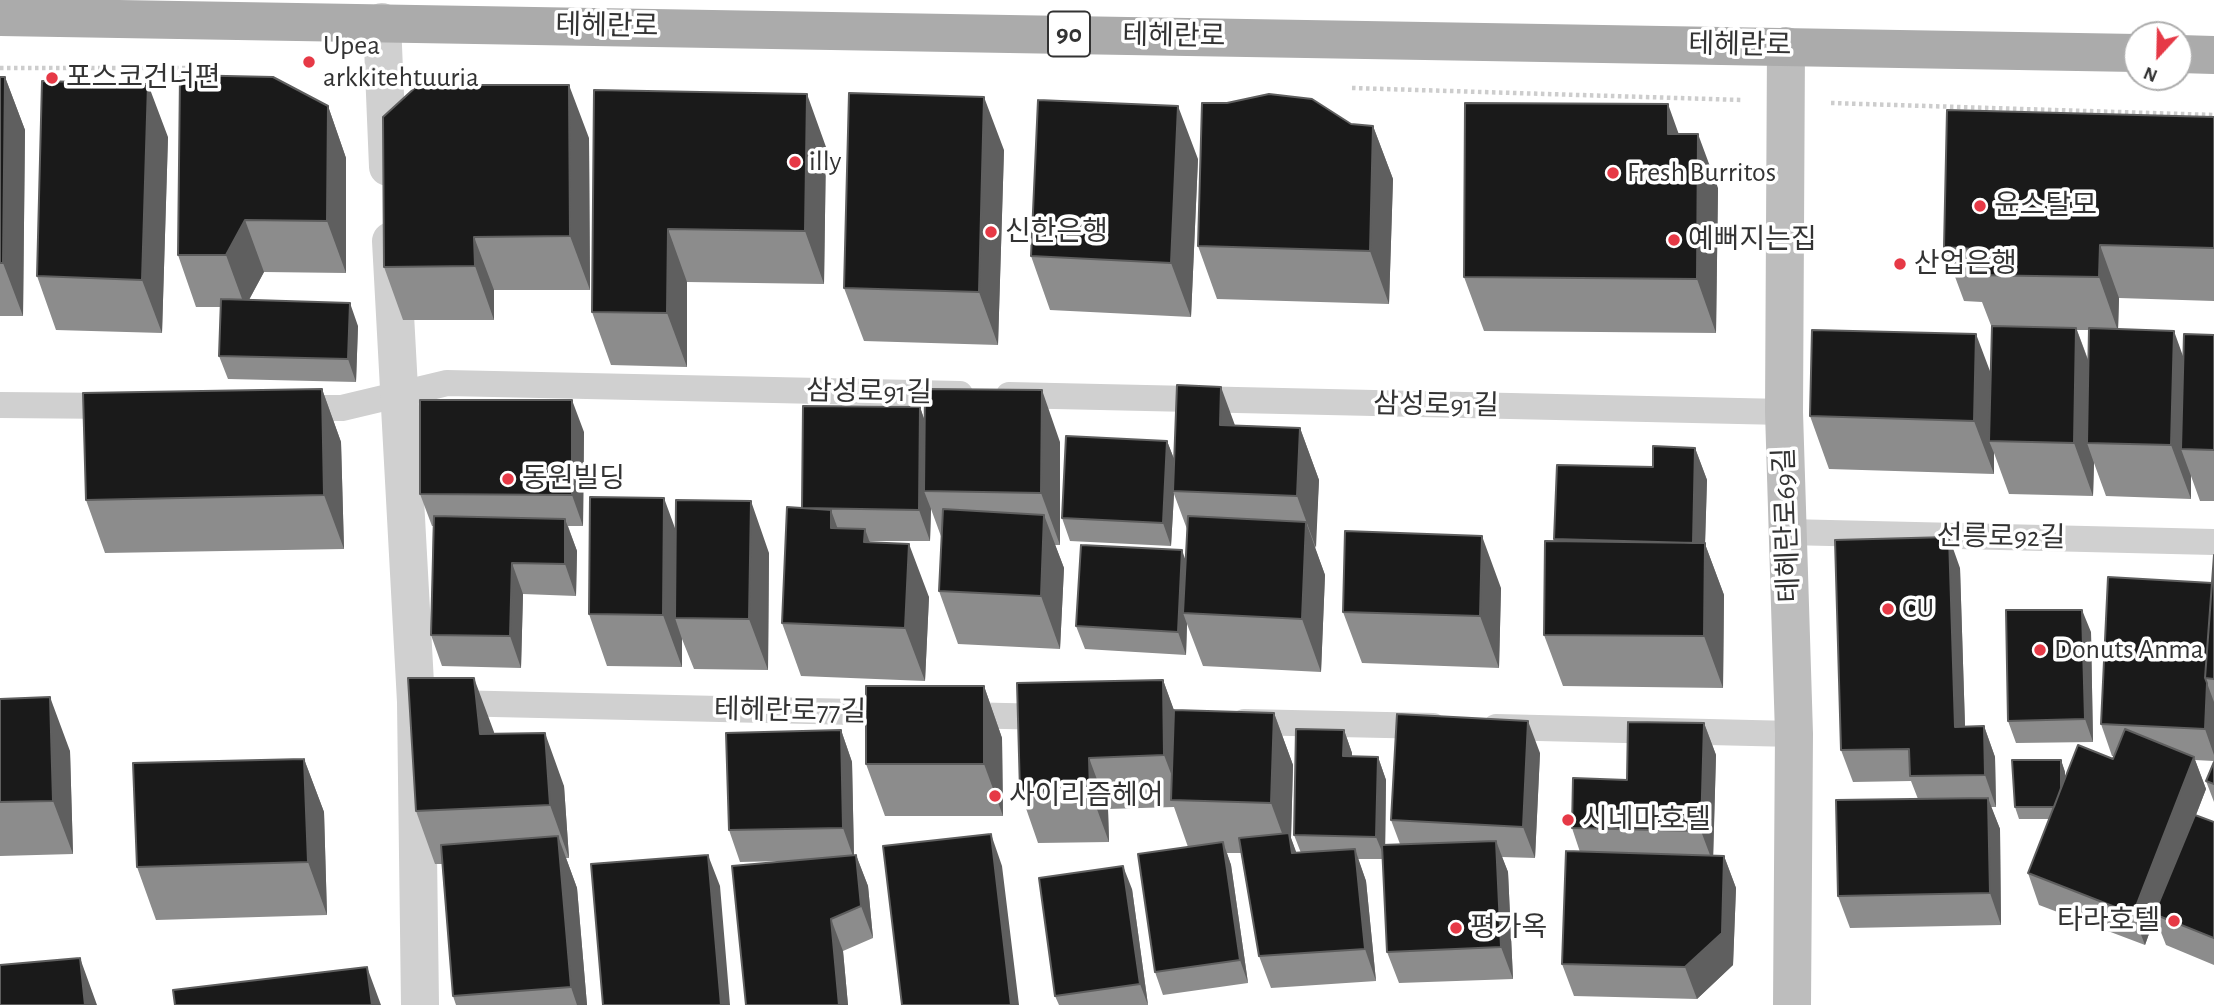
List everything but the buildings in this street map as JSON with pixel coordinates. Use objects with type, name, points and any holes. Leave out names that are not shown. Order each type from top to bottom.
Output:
[{"type":"main road","name":"테헤란로","points":[[0,17],[2123,53]]},
{"type":"main road","points":[[2193,54],[2214,55]]},
{"type":"street","points":[[382,22],[398,397],[416,702],[420,1005]]},
{"type":"street","name":"테헤란로69길","points":[[1786,46],[1784,412],[1794,734],[1792,1005]]},
{"type":"lane","name":"삼성로91길","points":[[273,407],[342,408],[398,397],[447,383],[1784,412]]},
{"type":"lane","points":[[0,405],[150,406]]},
{"type":"lane","name":"선릉로92길","points":[[1787,532],[2214,542]]},
{"type":"lane","name":"테헤란로77길","points":[[416,702],[1070,718]]},
{"type":"lane","points":[[1223,721],[1794,734]]},
{"type":"path","points":[[0,68],[219,68]]},
{"type":"path","points":[[1342,87],[2214,115]]},
{"type":"place","name":"Upea arkkitehtuuria","points":[[309,62]]},
{"type":"place","name":"포스코건너편","points":[[52,78]]},
{"type":"place","name":"illy","points":[[795,162]]},
{"type":"place","name":"Fresh Burritos","points":[[1613,173]]},
{"type":"place","name":"윤스탈모","points":[[1980,206]]},
{"type":"place","name":"신한은행","points":[[991,232]]},
{"type":"place","name":"예뻐지는집","points":[[1674,240]]},
{"type":"place","name":"산업은행","points":[[1900,264]]},
{"type":"place","name":"동원빌딩","points":[[508,479]]},
{"type":"place","name":"CU","points":[[1888,609]]},
{"type":"place","name":"Donuts Anma","points":[[2040,650]]},
{"type":"place","name":"사이리즘헤어","points":[[995,796]]},
{"type":"place","name":"시네마호텔","points":[[1568,820]]},
{"type":"place","name":"타라호텔","points":[[2174,921]]},
{"type":"place","name":"평가옥","points":[[1456,928]]}]
